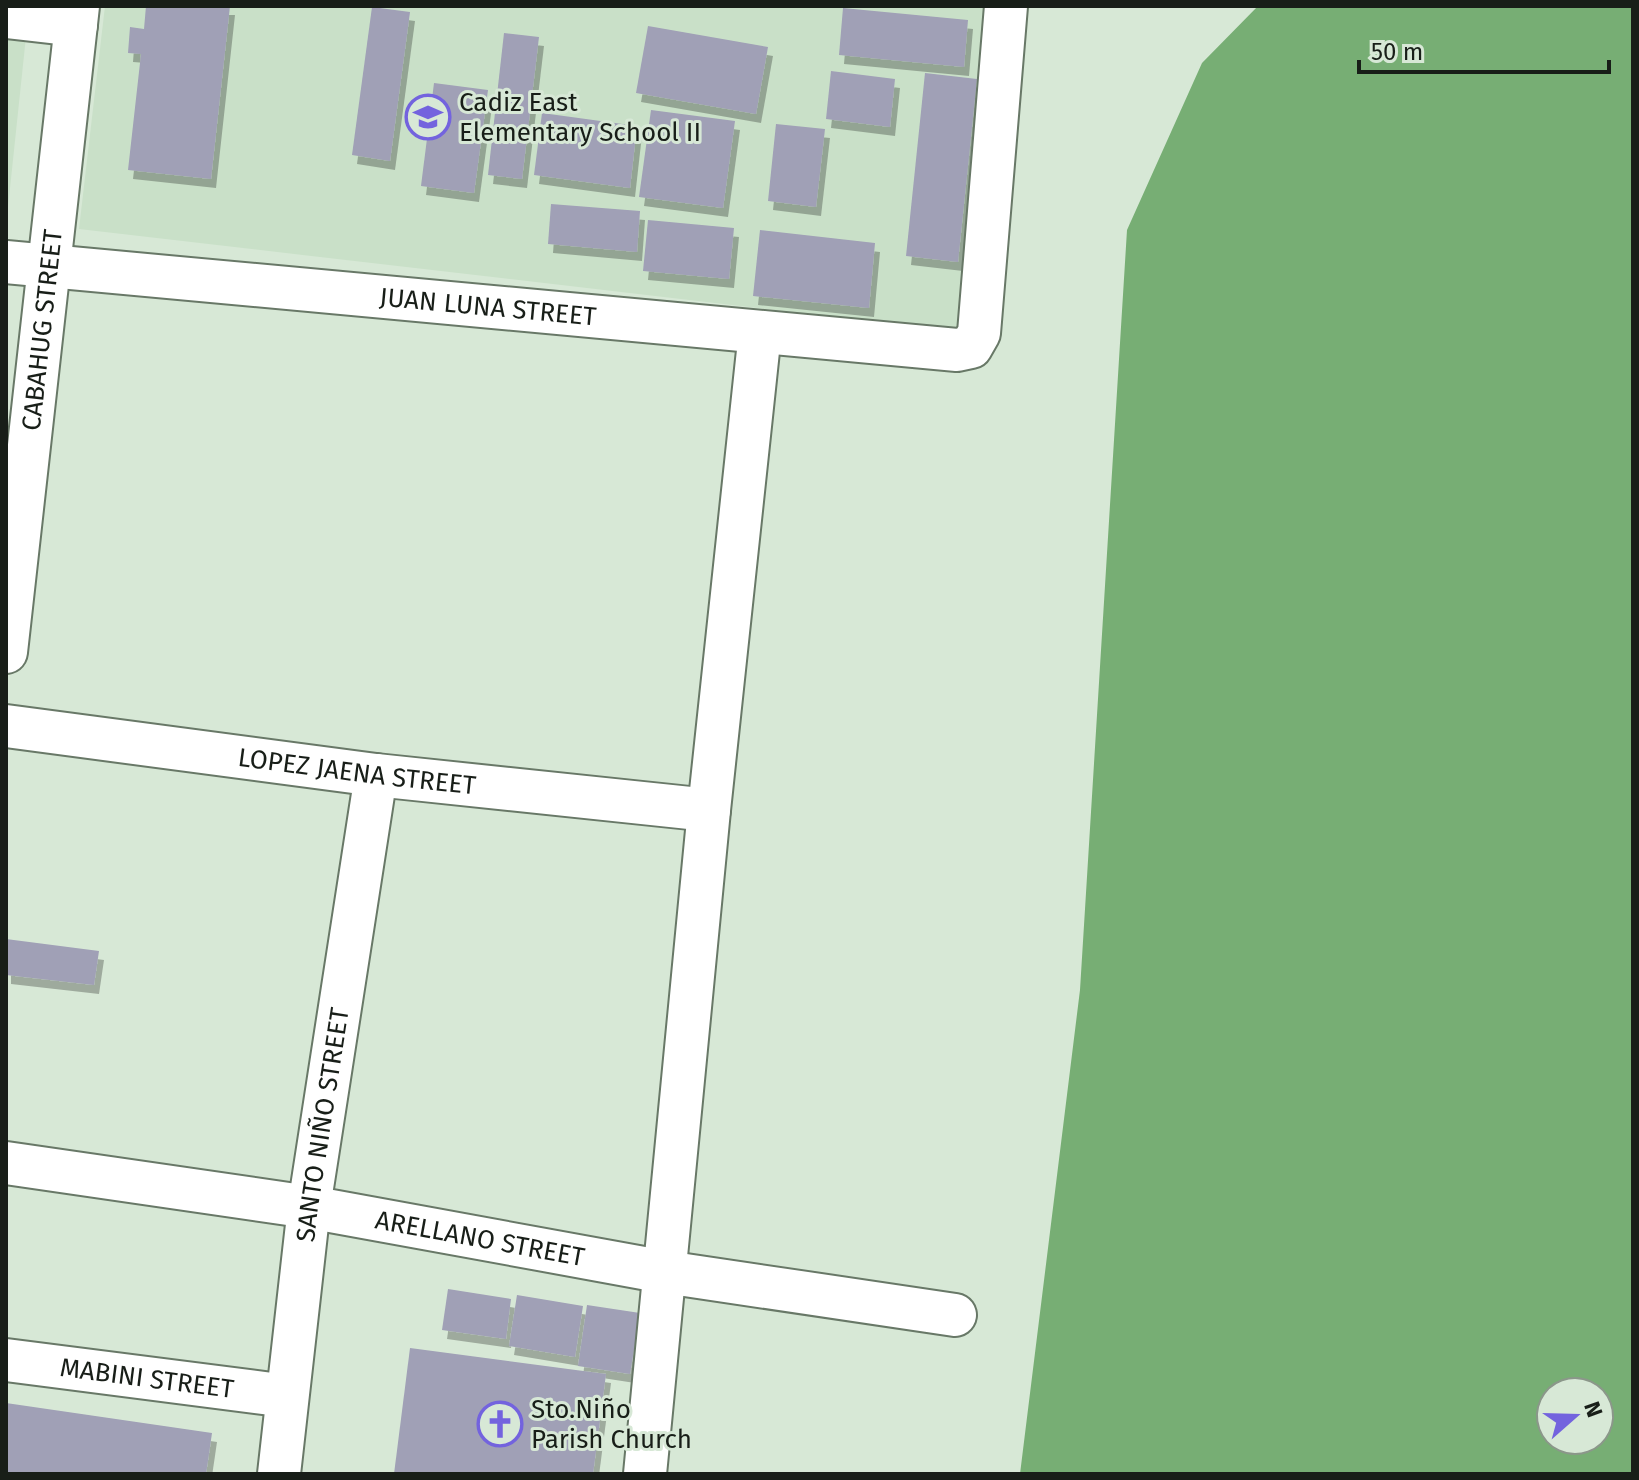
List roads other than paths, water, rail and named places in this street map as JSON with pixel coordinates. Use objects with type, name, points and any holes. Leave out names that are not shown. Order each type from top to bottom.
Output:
[{"type":"street","name":"JUAN LUNA STREET","points":[[6,262],[957,350],[971,347],[979,333],[1006,6]]},
{"type":"street","points":[[6,17],[77,16]]},
{"type":"street","name":"CABAHUG STREET","points":[[6,652],[77,16]]},
{"type":"street","points":[[645,1474],[709,810],[760,332]]},
{"type":"street","name":"LOPEZ JAENA STREET","points":[[6,726],[376,775],[709,810]]},
{"type":"street","name":"SANTO NIÑO STREET","points":[[279,1474],[309,1207],[376,775]]},
{"type":"street","name":"ARELLANO STREET","points":[[6,1163],[309,1207],[665,1272],[955,1315]]},
{"type":"street","name":"MABINI STREET","points":[[6,1360],[287,1396]]},
{"type":"place","name":"Cadiz East Elementary School II","points":[[428,117]]},
{"type":"place","name":"Sto.Niño Parish Church","points":[[500,1424]]}]
